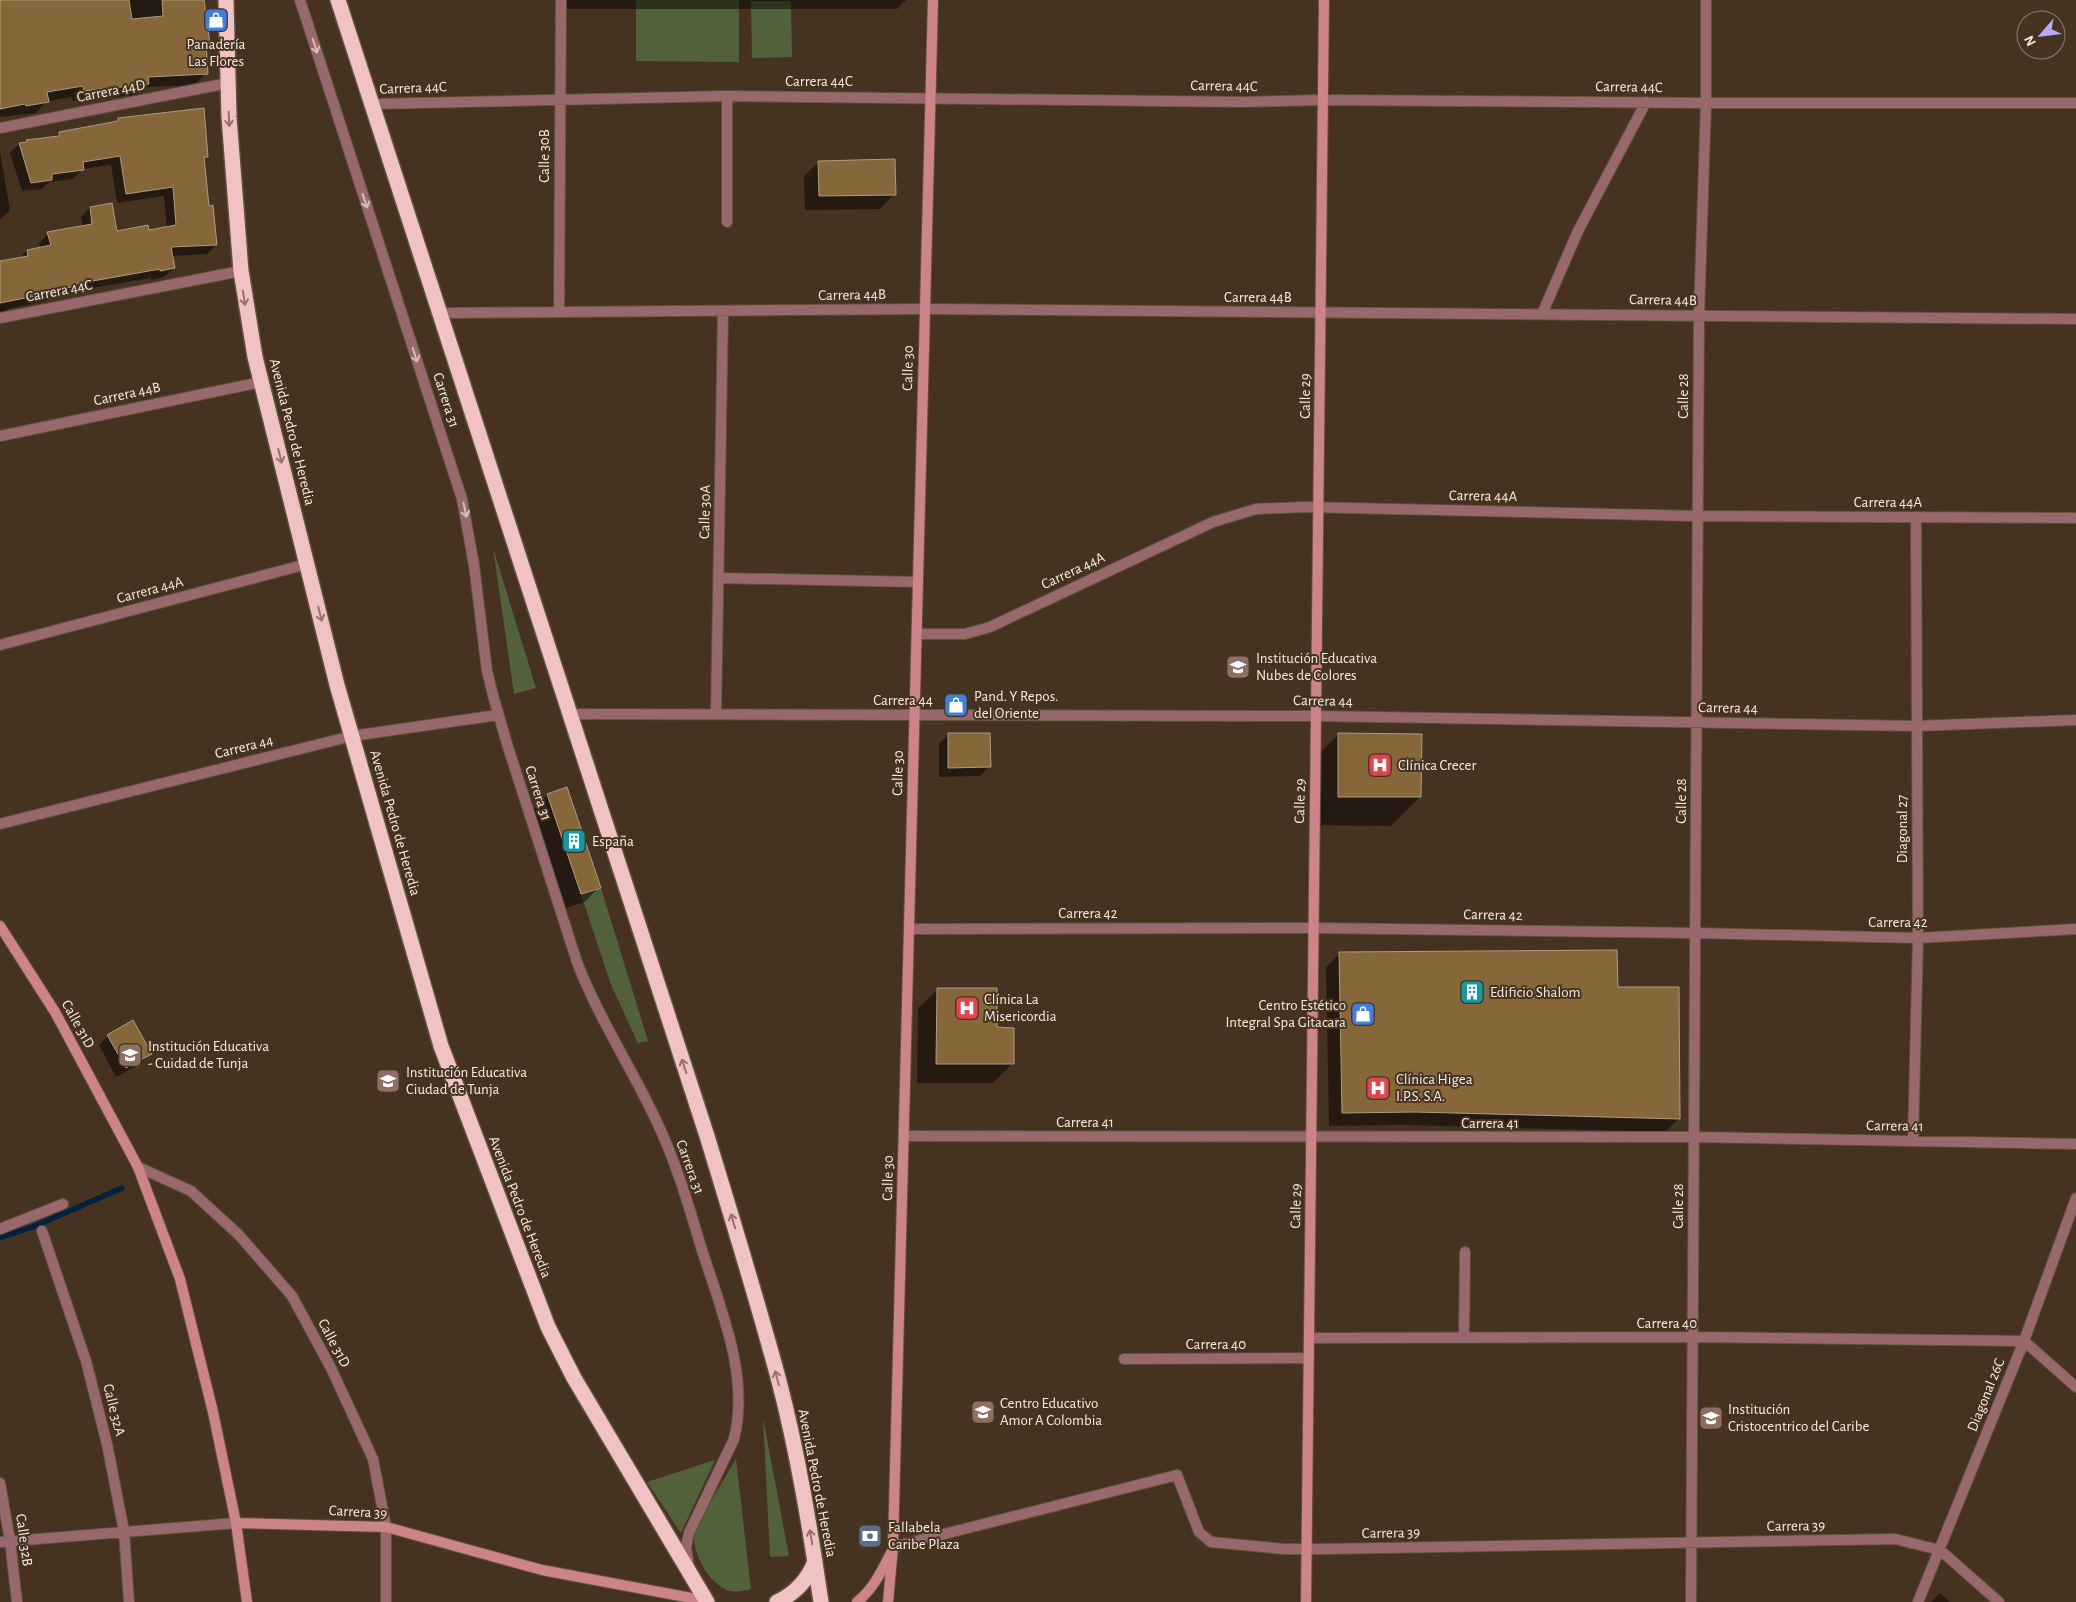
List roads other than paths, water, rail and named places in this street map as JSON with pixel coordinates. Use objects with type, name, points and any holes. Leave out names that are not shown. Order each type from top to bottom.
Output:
[{"type":"highway","name":"Avenida Pedro de Heredia","points":[[226,0],[228,82],[241,271],[249,326],[261,382],[352,736],[441,1046],[536,1301],[574,1378],[692,1577],[709,1602]]},
{"type":"highway","name":"Avenida Pedro de Heredia","points":[[338,0],[707,1136],[747,1270],[789,1426],[821,1602]]},
{"type":"highway","points":[[777,1602],[800,1587],[815,1561]]},
{"type":"street","name":"Carrera 31","points":[[300,0],[462,498],[474,565],[487,671],[498,715],[577,962],[590,994],[655,1118],[675,1164],[722,1314],[736,1366],[737,1426],[734,1439],[687,1540],[687,1556],[692,1577]]},
{"type":"street","name":"Calle 30B","points":[[559,312],[561,0]]},
{"type":"street","name":"Calle 30","points":[[888,1602],[893,1547],[933,0]]},
{"type":"street","name":"Calle 29","points":[[1306,1602],[1324,0]]},
{"type":"street","name":"Calle 28","points":[[1691,1602],[1697,516],[1699,316],[1706,104],[1706,0]]},
{"type":"street","name":"Carrera 44D","points":[[0,128],[228,82]]},
{"type":"street","name":"Carrera 44C","points":[[372,104],[727,96],[1243,102],[1322,100],[1706,104],[2076,103]]},
{"type":"street","points":[[727,96],[727,222]]},
{"type":"street","points":[[1542,314],[1578,230],[1646,102]]},
{"type":"street","name":"Carrera 44C","points":[[0,318],[241,271]]},
{"type":"street","name":"Carrera 44B","points":[[439,313],[925,309],[2076,319]]},
{"type":"street","name":"Calle 30A","points":[[716,714],[723,311]]},
{"type":"street","name":"Carrera 44B","points":[[0,436],[261,382]]},
{"type":"street","name":"Carrera 44A","points":[[916,634],[966,634],[990,627],[1213,522],[1256,509],[1319,508],[1697,516],[2076,518]]},
{"type":"street","name":"Diagonal 27","points":[[1913,1141],[1918,938],[1916,517]]},
{"type":"street","name":"Carrera 44A","points":[[0,645],[307,564]]},
{"type":"street","points":[[719,578],[918,582]]},
{"type":"street","name":"Carrera 44","points":[[570,714],[1316,716],[1917,726],[2076,720]]},
{"type":"street","name":"Carrera 44","points":[[0,824],[352,736],[498,715]]},
{"type":"street","name":"Calle 31D","points":[[0,927],[56,1012],[138,1167],[180,1279],[213,1412],[236,1522],[247,1602]]},
{"type":"street","name":"Carrera 42","points":[[909,929],[1314,928],[1918,938],[2076,929]]},
{"type":"street","name":"Carrera 41","points":[[904,1136],[1694,1138],[2076,1144]]},
{"type":"street","name":"Calle 31D","points":[[138,1167],[191,1191],[239,1235],[292,1296],[331,1368],[373,1458],[386,1527],[386,1602]]},
{"type":"street","name":"Diagonal 26C","points":[[1918,1602],[2024,1341],[2076,1198]]},
{"type":"street","points":[[0,1229],[63,1204]]},
{"type":"street","name":"Calle 32A","points":[[42,1231],[86,1361],[107,1444],[124,1531],[130,1602]]},
{"type":"street","points":[[1464,1252],[1464,1338]]},
{"type":"street","name":"Carrera 40","points":[[1309,1338],[1692,1338],[2024,1341]]},
{"type":"street","points":[[2024,1341],[2076,1387]]},
{"type":"street","name":"Carrera 40","points":[[1124,1359],[1309,1358]]},
{"type":"street","name":"Carrera 39","points":[[893,1547],[1177,1475],[1199,1532],[1211,1542],[1307,1550],[1895,1539],[1940,1550]]},
{"type":"street","name":"Calle 32B","points":[[0,1484],[5,1541],[17,1602]]},
{"type":"street","name":"Carrera 39","points":[[5,1541],[236,1522],[386,1527],[542,1570],[709,1602]]},
{"type":"street","name":"Calle 30","points":[[857,1602],[868,1593],[878,1580],[893,1547]]},
{"type":"street","points":[[1940,1550],[1999,1602]]},
{"type":"waterway","points":[[0,1238],[35,1226],[122,1188]]},
{"type":"place","name":"Panadería Las Flores","points":[[216,20]]},
{"type":"place","name":"Institución Educativa Nubes de Colores","points":[[1238,667]]},
{"type":"place","name":"Pand. Y Repos. del Oriente","points":[[956,705]]},
{"type":"place","name":"Clínica Crecer","points":[[1380,765]]},
{"type":"place","name":"España","points":[[574,841]]},
{"type":"place","name":"Edificio Shalom","points":[[1472,992]]},
{"type":"place","name":"Clínica La Misericordia","points":[[967,1008]]},
{"type":"place","name":"Centro Estético Integral Spa Gitacara","points":[[1363,1014]]},
{"type":"place","name":"Institución Educativa - Cuidad de Tunja","points":[[130,1055]]},
{"type":"place","name":"Institución Educativa Ciudad de Tunja","points":[[388,1081]]},
{"type":"place","name":"Clínica Higea I.P.S. S.A.","points":[[1378,1088]]},
{"type":"place","name":"Centro Educativo Amor A Colombia","points":[[983,1412]]},
{"type":"place","name":"Institución Cristocentrico del Caribe","points":[[1711,1418]]},
{"type":"place","name":"Fallabela Caribe Plaza","points":[[870,1536]]}]
